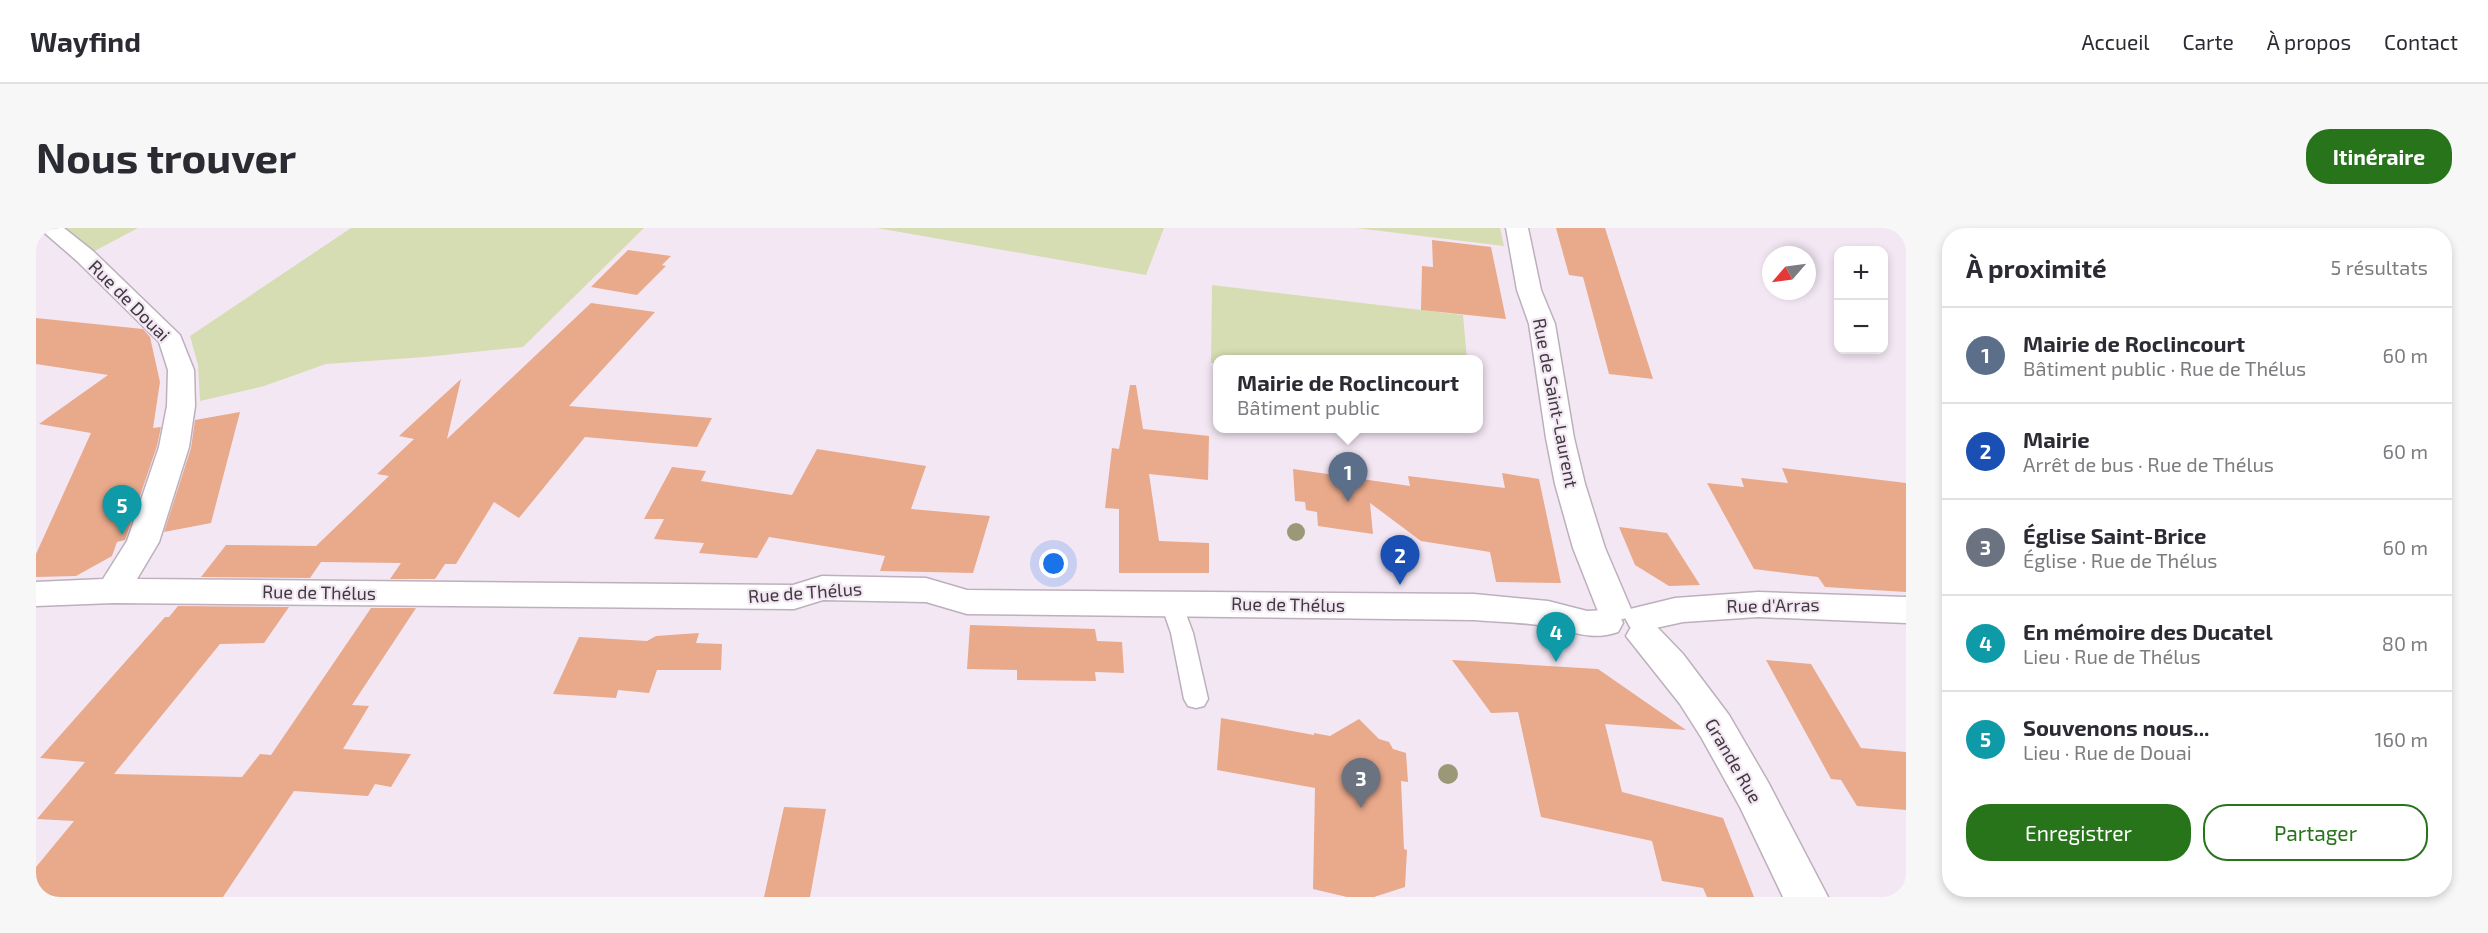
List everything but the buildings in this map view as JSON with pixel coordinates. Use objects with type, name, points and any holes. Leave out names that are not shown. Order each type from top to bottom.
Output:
[{"type":"street","name":"Rue de Douai","points":[[50,228],[85,256],[171,340],[181,370],[182,406],[174,447],[143,542],[113,591]]},
{"type":"street","name":"Rue de Saint-Laurent","points":[[1517,228],[1529,290],[1542,324],[1560,438],[1570,484],[1589,548],[1627,622]]},
{"type":"street","name":"Rue de Thélus","points":[[36,594],[113,591],[794,597],[822,588],[927,590],[968,602],[1474,607],[1548,614],[1587,624],[1627,622]]},
{"type":"street","name":"Rue d'Arras","points":[[1627,622],[1660,611],[1729,606],[1823,605],[1906,610]]},
{"type":"street","name":"Grande Rue","points":[[1627,622],[1662,653],[1727,742],[1806,897]]},
{"type":"lane","points":[[1172,604],[1182,633],[1196,699]]},
{"type":"green space","points":[[50,228],[138,228],[85,256]]},
{"type":"green space","points":[[351,228],[644,228],[523,347],[326,364],[264,386],[200,401],[198,365],[190,336]]},
{"type":"green space","points":[[877,228],[1164,228],[1146,275]]},
{"type":"green space","points":[[1356,228],[1500,228],[1504,246]]},
{"type":"green space","points":[[1212,285],[1463,315],[1467,355],[1213,355],[1213,363],[1211,363]]},
{"type":"place","name":"Mairie de Roclincourt","points":[[1348,502]]},
{"type":"place","name":"Souvenons nous...","points":[[122,535]]},
{"type":"place","name":"Mairie","points":[[1400,585]]},
{"type":"place","name":"En mémoire des Ducatel","points":[[1556,662]]},
{"type":"place","name":"Église Saint-Brice","points":[[1361,808]]}]
